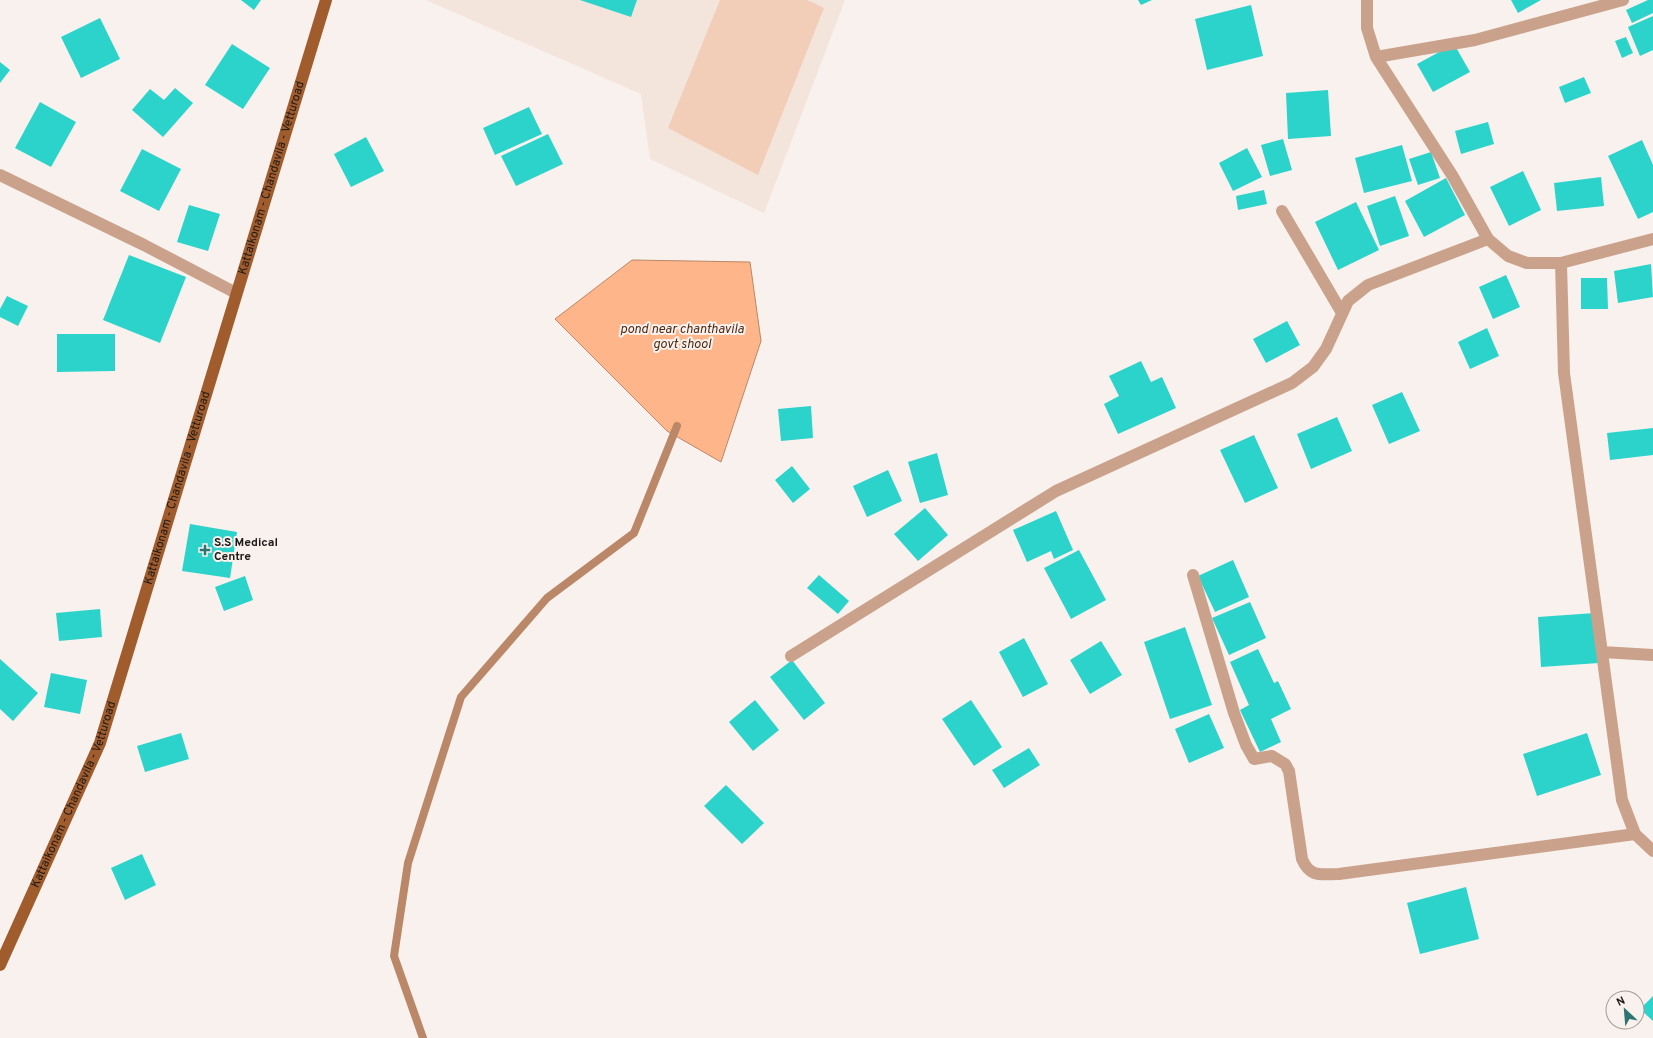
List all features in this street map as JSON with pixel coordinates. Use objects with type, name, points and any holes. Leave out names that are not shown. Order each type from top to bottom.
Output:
[{"type":"main road","name":"Kattaikonam - Chandavila - Vetturoad","points":[[0,965],[100,743],[326,0]]},
{"type":"street","points":[[1367,0],[1368,28],[1376,58],[1452,175],[1488,240],[1508,256],[1526,263],[1561,263],[1653,239]]},
{"type":"street","points":[[1376,58],[1474,40],[1623,0]]},
{"type":"street","points":[[0,175],[144,244],[236,293]]},
{"type":"street","points":[[1282,211],[1342,313]]},
{"type":"street","points":[[791,656],[1056,491],[1292,383],[1313,367],[1326,349],[1348,301],[1368,284],[1488,240]]},
{"type":"street","points":[[1561,263],[1564,373],[1622,800],[1635,834],[1653,851]]},
{"type":"street","points":[[1193,575],[1234,713],[1246,745],[1254,759],[1272,756],[1285,764],[1289,771],[1302,859],[1306,869],[1316,874],[1339,874],[1635,834]]},
{"type":"street","points":[[1602,652],[1653,656]]},
{"type":"shaded area","points":[[426,0],[845,0],[764,213],[650,159],[641,94]]},
{"type":"shaded area","points":[[720,0],[807,0],[824,8],[758,175],[668,128]]},
{"type":"water","name":"pond near chanthavila govt shool","points":[[632,260],[750,262],[761,341],[721,462],[667,431],[555,319]]},
{"type":"building","points":[[241,0],[261,0],[254,10]]},
{"type":"building","points":[[580,0],[637,0],[631,17]]},
{"type":"building","points":[[1138,0],[1152,0],[1141,5]]},
{"type":"building","points":[[1511,0],[1541,0],[1518,13]]},
{"type":"building","points":[[1648,0],[1653,0],[1653,13],[1632,23],[1626,10]]},
{"type":"building","points":[[1251,5],[1263,56],[1207,70],[1195,19]]},
{"type":"building","points":[[1653,16],[1653,50],[1640,56],[1628,27]]},
{"type":"building","points":[[100,18],[120,59],[81,78],[61,37]]},
{"type":"building","points":[[1626,37],[1633,53],[1622,58],[1615,41]]},
{"type":"building","points":[[232,44],[270,68],[243,109],[205,85]]},
{"type":"building","points":[[1454,44],[1470,72],[1433,92],[1417,64]]},
{"type":"building","points":[[0,62],[10,70],[0,83]]},
{"type":"building","points":[[1584,77],[1591,93],[1565,103],[1559,87]]},
{"type":"building","points":[[175,88],[193,103],[163,137],[132,110],[150,89],[164,100]]},
{"type":"building","points":[[1328,90],[1331,136],[1288,139],[1286,93]]},
{"type":"building","points":[[40,102],[76,122],[51,167],[15,148]]},
{"type":"building","points":[[529,107],[542,134],[495,155],[483,128]]},
{"type":"building","points":[[1488,122],[1494,144],[1461,154],[1455,131]]},
{"type":"building","points":[[548,134],[563,164],[516,186],[501,156]]},
{"type":"building","points":[[366,137],[384,171],[351,187],[334,154]]},
{"type":"building","points":[[1283,139],[1292,170],[1270,176],[1261,145]]},
{"type":"building","points":[[1642,140],[1653,165],[1653,212],[1638,219],[1608,156]]},
{"type":"building","points":[[1402,145],[1412,181],[1364,193],[1355,158]]},
{"type":"building","points":[[1247,148],[1262,177],[1233,191],[1219,163]]},
{"type":"building","points":[[142,149],[181,169],[159,211],[120,191]]},
{"type":"building","points":[[1431,152],[1440,178],[1418,185],[1409,159]]},
{"type":"building","points":[[1523,171],[1541,210],[1509,226],[1490,187]]},
{"type":"building","points":[[1601,177],[1604,206],[1557,211],[1554,183]]},
{"type":"building","points":[[1446,178],[1465,215],[1424,237],[1405,201]]},
{"type":"building","points":[[1264,190],[1267,204],[1238,210],[1236,196]]},
{"type":"building","points":[[1395,196],[1409,236],[1380,246],[1367,206]]},
{"type":"building","points":[[1356,202],[1379,250],[1338,270],[1315,222]]},
{"type":"building","points":[[189,205],[220,214],[208,251],[177,242]]},
{"type":"building","points":[[129,255],[186,277],[160,343],[103,320]]},
{"type":"building","points":[[1651,264],[1653,297],[1618,303],[1614,271]]},
{"type":"building","points":[[1506,275],[1520,307],[1493,319],[1479,287]]},
{"type":"building","points":[[1581,278],[1607,278],[1608,309],[1581,309]]},
{"type":"building","points":[[7,296],[28,306],[18,326],[0,317],[0,309]]},
{"type":"building","points":[[1287,321],[1300,345],[1266,363],[1253,339]]},
{"type":"building","points":[[1487,328],[1499,356],[1470,369],[1458,342]]},
{"type":"building","points":[[57,334],[115,334],[115,371],[57,372]]},
{"type":"building","points":[[1141,361],[1151,382],[1162,377],[1176,408],[1118,434],[1104,404],[1119,396],[1109,376]]},
{"type":"building","points":[[1402,392],[1420,431],[1389,444],[1372,405]]},
{"type":"building","points":[[811,406],[813,438],[781,441],[778,409]]},
{"type":"building","points":[[1337,417],[1352,451],[1311,469],[1297,434]]},
{"type":"building","points":[[1653,428],[1653,455],[1610,460],[1607,433]]},
{"type":"building","points":[[1254,435],[1278,488],[1245,503],[1220,450]]},
{"type":"building","points":[[937,453],[948,495],[920,503],[908,462]]},
{"type":"building","points":[[792,466],[810,489],[793,503],[775,480]]},
{"type":"building","points":[[888,470],[902,501],[867,517],[853,486]]},
{"type":"building","points":[[925,508],[948,535],[918,561],[894,534]]},
{"type":"building","points":[[1056,511],[1073,550],[1054,559],[1051,551],[1027,562],[1013,530]]},
{"type":"building","points":[[190,524],[237,532],[230,578],[182,571]]},
{"type":"building","points":[[1079,550],[1106,600],[1071,619],[1044,568]]},
{"type":"building","points":[[1233,560],[1249,597],[1215,612],[1198,576]]},
{"type":"building","points":[[819,575],[849,601],[838,614],[807,588]]},
{"type":"building","points":[[245,576],[253,600],[224,611],[215,587]]},
{"type":"building","points":[[1250,602],[1266,638],[1229,655],[1212,618]]},
{"type":"building","points":[[100,609],[102,637],[59,641],[56,613]]},
{"type":"building","points":[[1595,613],[1599,663],[1541,667],[1538,617]]},
{"type":"building","points":[[1185,627],[1212,705],[1170,719],[1144,642]]},
{"type":"building","points":[[1024,638],[1048,684],[1023,697],[999,652]]},
{"type":"building","points":[[1101,641],[1122,675],[1090,694],[1070,660]]},
{"type":"building","points":[[1258,649],[1274,683],[1278,681],[1291,709],[1271,719],[1281,742],[1260,752],[1240,710],[1249,705],[1230,662]]},
{"type":"building","points":[[0,659],[38,693],[13,721],[0,709]]},
{"type":"building","points":[[792,660],[825,703],[804,720],[770,677]]},
{"type":"building","points":[[51,673],[87,680],[80,714],[44,707]]},
{"type":"building","points":[[755,700],[779,730],[753,751],[729,722]]},
{"type":"building","points":[[971,700],[1002,747],[974,766],[942,719]]},
{"type":"building","points":[[1209,714],[1224,748],[1189,763],[1175,729]]},
{"type":"building","points":[[181,733],[189,759],[145,772],[137,746]]},
{"type":"building","points":[[1587,733],[1601,775],[1537,796],[1523,754]]},
{"type":"building","points":[[1029,748],[1040,765],[1004,788],[992,770]]},
{"type":"building","points":[[726,785],[764,823],[742,844],[704,806]]},
{"type":"building","points":[[142,854],[156,885],[125,900],[111,868]]},
{"type":"building","points":[[1466,887],[1479,939],[1420,954],[1407,903]]},
{"type":"building","points":[[1653,996],[1653,1021],[1645,1014],[1645,1004]]},
{"type":"waterway","points":[[423,1038],[394,956],[408,863],[461,697],[547,598],[634,533],[677,426]]},
{"type":"place","name":"S.S Medical Centre","points":[[205,550]]}]
